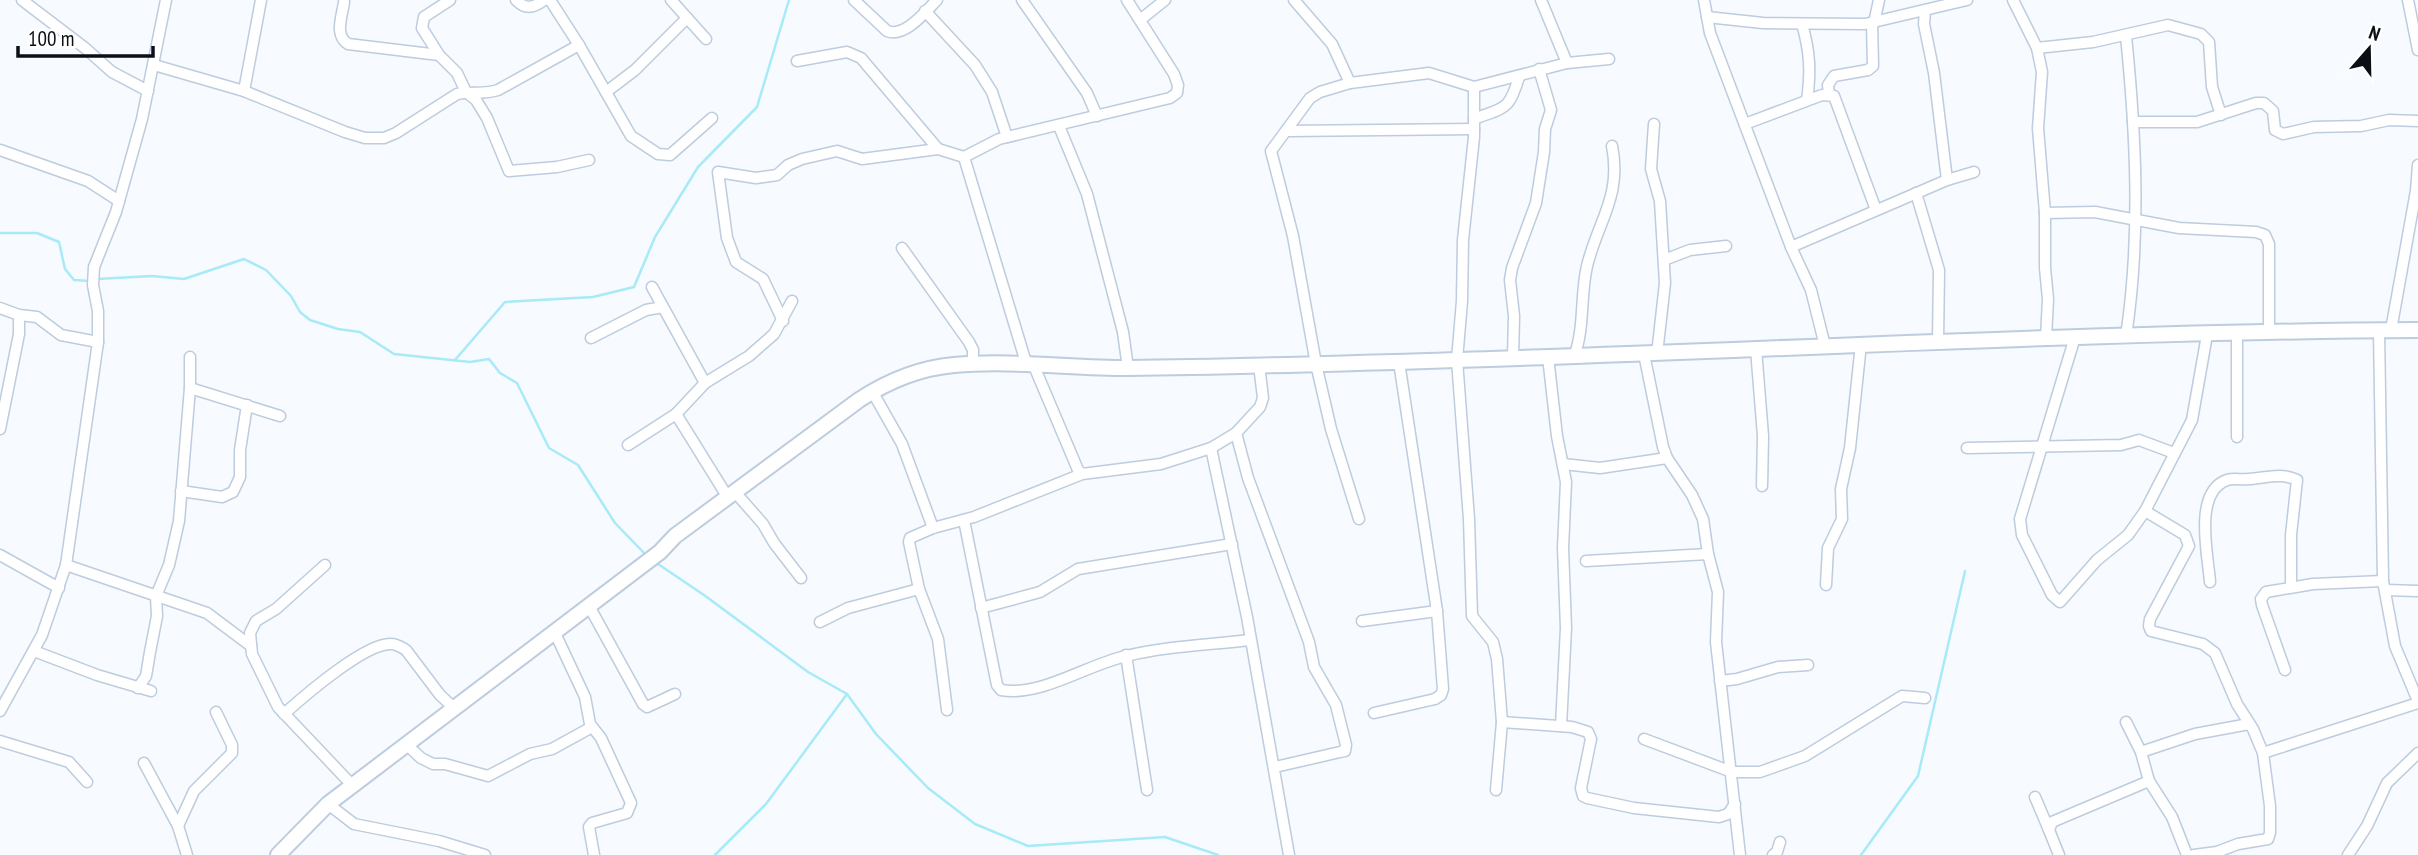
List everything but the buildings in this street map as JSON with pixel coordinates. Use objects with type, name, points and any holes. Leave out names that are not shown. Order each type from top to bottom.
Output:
[{"type":"main road","points":[[278,855],[328,803],[640,568],[675,536],[872,391],[916,372],[973,364],[1128,368],[1316,364],[1574,357],[2075,337],[2418,330]]},
{"type":"street","points":[[22,0],[121,78],[148,91]]},
{"type":"street","points":[[0,711],[34,651],[66,565],[98,342],[99,311],[93,280],[142,119],[166,0]]},
{"type":"street","points":[[244,91],[261,0]]},
{"type":"street","points":[[449,0],[428,13],[422,27],[439,55],[457,73],[466,92],[476,100],[487,118],[509,171],[557,167],[589,160]]},
{"type":"street","points":[[516,0],[523,7],[530,7],[544,0]]},
{"type":"street","points":[[550,0],[631,135],[659,154],[670,155],[712,118]]},
{"type":"street","points":[[854,0],[893,34],[901,32],[937,0]]},
{"type":"street","points":[[1022,0],[1087,93],[1097,116]]},
{"type":"street","points":[[783,321],[763,279],[736,262],[727,238],[718,172],[756,178],[777,175],[802,159],[837,151],[862,159],[938,149],[964,157],[986,144],[1007,137],[1170,98],[1177,93],[1178,85],[1174,74],[1127,0]]},
{"type":"street","points":[[1140,20],[1165,0]]},
{"type":"street","points":[[1541,0],[1567,63]]},
{"type":"street","points":[[1704,0],[1710,33],[1791,247],[1817,305],[1825,346]]},
{"type":"street","points":[[1825,94],[1834,75],[1868,70],[1873,66],[1873,23],[1879,0]]},
{"type":"street","points":[[1707,17],[1763,23],[1873,23],[1967,0]]},
{"type":"street","points":[[2014,0],[2037,48],[2042,72],[2038,128],[2045,213],[2048,299],[2046,338]]},
{"type":"street","points":[[2408,0],[2418,50]]},
{"type":"street","points":[[673,1],[706,39]]},
{"type":"street","points":[[1297,1],[1332,44],[1350,83]]},
{"type":"street","points":[[344,2],[339,34],[348,44],[439,55]]},
{"type":"street","points":[[1925,10],[1924,24],[1934,73],[1947,180]]},
{"type":"street","points":[[925,11],[975,65],[992,92],[1007,137]]},
{"type":"street","points":[[606,92],[635,70],[687,18]]},
{"type":"street","points":[[1802,24],[1811,77],[1807,100]]},
{"type":"street","points":[[2037,48],[2126,36],[2168,25],[2206,38],[2212,87],[2221,115]]},
{"type":"street","points":[[2126,36],[2136,168],[2134,285],[2126,336]]},
{"type":"street","points":[[154,65],[244,91],[345,132],[376,139],[396,133],[440,103],[466,92],[488,93],[498,90],[579,45]]},
{"type":"street","points":[[797,61],[847,52],[861,58],[938,149]]},
{"type":"street","points":[[1359,519],[1331,429],[1316,364],[1293,236],[1271,151],[1311,98],[1320,92],[1350,83],[1429,73],[1474,87],[1567,63],[1609,59]]},
{"type":"street","points":[[1513,358],[1511,268],[1536,203],[1546,125],[1551,110],[1539,69]]},
{"type":"street","points":[[1287,131],[1474,124],[1511,101],[1519,77]]},
{"type":"street","points":[[1811,77],[1825,94]]},
{"type":"street","points":[[1474,87],[1474,150],[1463,240],[1457,360],[1468,496],[1472,616],[1493,642],[1496,650],[1502,722],[1496,790]]},
{"type":"street","points":[[1745,124],[1825,94],[1834,96],[1876,211]]},
{"type":"street","points":[[2133,122],[2197,122],[2256,103],[2264,103],[2273,111],[2275,130],[2283,134],[2314,127],[2361,126],[2389,120],[2418,121]]},
{"type":"street","points":[[1654,124],[1651,169],[1660,201],[1664,300],[1651,354],[1667,458],[1699,508],[1718,592],[1716,642],[1740,855]]},
{"type":"street","points":[[1059,126],[1087,194],[1123,332],[1128,368]]},
{"type":"street","points":[[1574,357],[1580,340],[1587,266],[1610,202],[1616,165],[1612,146]]},
{"type":"street","points":[[0,150],[89,181],[119,201]]},
{"type":"street","points":[[964,157],[1030,366],[1082,474]]},
{"type":"street","points":[[2263,753],[2418,702],[2395,646],[2388,618],[2385,585],[2385,330],[2413,231],[2418,165]]},
{"type":"street","points":[[1791,247],[1947,180],[1974,172]]},
{"type":"street","points":[[1916,193],[1939,270],[1938,342]]},
{"type":"street","points":[[2045,213],[2095,212],[2179,228],[2256,232],[2265,235],[2269,244],[2269,333]]},
{"type":"street","points":[[1664,260],[1690,250],[1726,246]]},
{"type":"street","points":[[901,248],[969,342],[973,350],[973,364]]},
{"type":"street","points":[[652,287],[705,383]]},
{"type":"street","points":[[628,445],[676,414],[705,383],[749,356],[774,334],[792,301]]},
{"type":"street","points":[[591,338],[646,310],[663,307]]},
{"type":"street","points":[[0,308],[19,315],[37,317],[61,335],[98,342]]},
{"type":"street","points":[[0,429],[19,334],[19,315]]},
{"type":"street","points":[[2237,334],[2237,437]]},
{"type":"street","points":[[2075,337],[2020,519],[2022,535],[2052,595],[2060,602],[2097,559],[2128,536],[2145,511],[2192,420],[2207,335]]},
{"type":"street","points":[[1826,585],[1828,548],[1840,525],[1842,514],[1840,496],[1850,448],[1861,345]]},
{"type":"street","points":[[1756,349],[1763,436],[1762,486]]},
{"type":"street","points":[[138,688],[146,676],[157,616],[156,596],[169,565],[174,542],[190,388],[190,356]]},
{"type":"street","points":[[1548,357],[1557,436],[1566,482],[1563,533],[1566,628],[1561,726]]},
{"type":"street","points":[[1374,713],[1435,699],[1441,695],[1443,689],[1437,611],[1399,362]]},
{"type":"street","points":[[947,710],[938,639],[919,589],[909,542],[914,534],[964,520],[1082,474],[1161,464],[1210,448],[1236,433],[1260,407],[1263,398],[1259,365]]},
{"type":"street","points":[[190,388],[280,416]]},
{"type":"street","points":[[872,391],[902,444],[933,528]]},
{"type":"street","points":[[181,491],[222,497],[233,492],[240,477],[240,450],[247,405]]},
{"type":"street","points":[[676,414],[731,494],[763,524],[801,578]]},
{"type":"street","points":[[1236,433],[1248,478],[1306,631],[1314,667],[1336,705],[1346,745],[1345,751],[1275,767]]},
{"type":"street","points":[[1967,448],[2121,445],[2139,440],[2174,453]]},
{"type":"street","points":[[1210,448],[1232,544],[1289,855]]},
{"type":"street","points":[[1563,464],[1600,468],[1667,458]]},
{"type":"street","points":[[2210,582],[2204,517],[2210,495],[2217,486],[2228,480],[2285,474],[2297,480],[2291,535],[2291,586]]},
{"type":"street","points":[[2145,511],[2185,535],[2189,546],[2160,598],[2149,626],[2151,631],[2209,647],[2215,653],[2237,704],[2263,753],[2270,806],[2268,839],[2194,855]]},
{"type":"street","points":[[964,520],[981,608],[1001,690],[1044,687],[1087,667],[1126,656],[1250,639]]},
{"type":"street","points":[[981,608],[1040,592],[1078,569],[1232,544]]},
{"type":"street","points":[[2189,546],[2207,544]]},
{"type":"street","points":[[1586,561],[1708,554]]},
{"type":"street","points":[[0,555],[59,588]]},
{"type":"street","points":[[66,565],[207,613],[251,646]]},
{"type":"street","points":[[326,565],[276,609],[256,621],[250,633],[251,646],[254,662],[284,714],[308,736],[352,785]]},
{"type":"street","points":[[2285,670],[2270,633],[2261,599],[2266,592],[2291,586],[2385,585],[2418,591]]},
{"type":"street","points":[[820,622],[848,608],[919,589]]},
{"type":"street","points":[[589,606],[643,704],[652,705],[675,694]]},
{"type":"street","points":[[1362,621],[1437,611]]},
{"type":"street","points":[[555,633],[585,697],[592,727],[601,738],[631,803],[627,813],[592,823],[589,827],[594,855]]},
{"type":"street","points":[[284,714],[324,679],[373,649],[388,643],[406,650],[440,695],[454,708]]},
{"type":"street","points":[[34,651],[151,691]]},
{"type":"street","points":[[1126,656],[1147,790]]},
{"type":"street","points":[[1720,681],[1778,667],[1808,665]]},
{"type":"street","points":[[1644,739],[1732,772],[1759,772],[1794,760],[1829,742],[1902,696],[1925,698]]},
{"type":"street","points":[[178,826],[194,791],[232,753],[232,745],[216,712]]},
{"type":"street","points":[[1502,722],[1561,726],[1584,730],[1591,736],[1581,788],[1583,796],[1587,798],[1634,808],[1719,817],[1728,814],[1735,803]]},
{"type":"street","points":[[2126,722],[2141,752],[2149,780],[2172,817],[2187,855]]},
{"type":"street","points":[[2141,752],[2195,734],[2249,724]]},
{"type":"street","points":[[406,744],[421,758],[433,764],[445,764],[488,776],[530,754],[552,749],[592,727]]},
{"type":"street","points":[[0,741],[69,762],[87,782]]},
{"type":"street","points":[[2348,855],[2367,826],[2387,783],[2418,753]]},
{"type":"street","points":[[144,763],[178,826],[187,855]]},
{"type":"street","points":[[2049,830],[2052,822],[2058,819],[2149,780]]},
{"type":"street","points":[[2035,797],[2059,855]]},
{"type":"street","points":[[328,803],[354,824],[439,841],[485,855]]},
{"type":"street","points":[[1773,855],[1780,842]]},
{"type":"waterway","points":[[455,360],[505,302],[593,297],[634,287],[655,237],[698,167],[757,107],[789,0]]},
{"type":"waterway","points":[[0,233],[37,233],[59,242],[65,269],[74,280],[90,281]]},
{"type":"waterway","points":[[97,279],[152,276],[184,279],[244,259],[266,270],[291,296],[300,312],[310,320],[338,329],[360,332],[394,354],[470,362],[489,359],[500,373],[517,383],[549,448],[578,465],[615,523],[647,556]]},
{"type":"waterway","points":[[655,562],[808,672],[847,694],[876,734],[928,788],[975,824],[1028,846],[1165,837],[1218,855]]},
{"type":"waterway","points":[[1861,855],[1918,776],[1965,571]]},
{"type":"waterway","points":[[715,855],[766,804],[847,694]]}]
